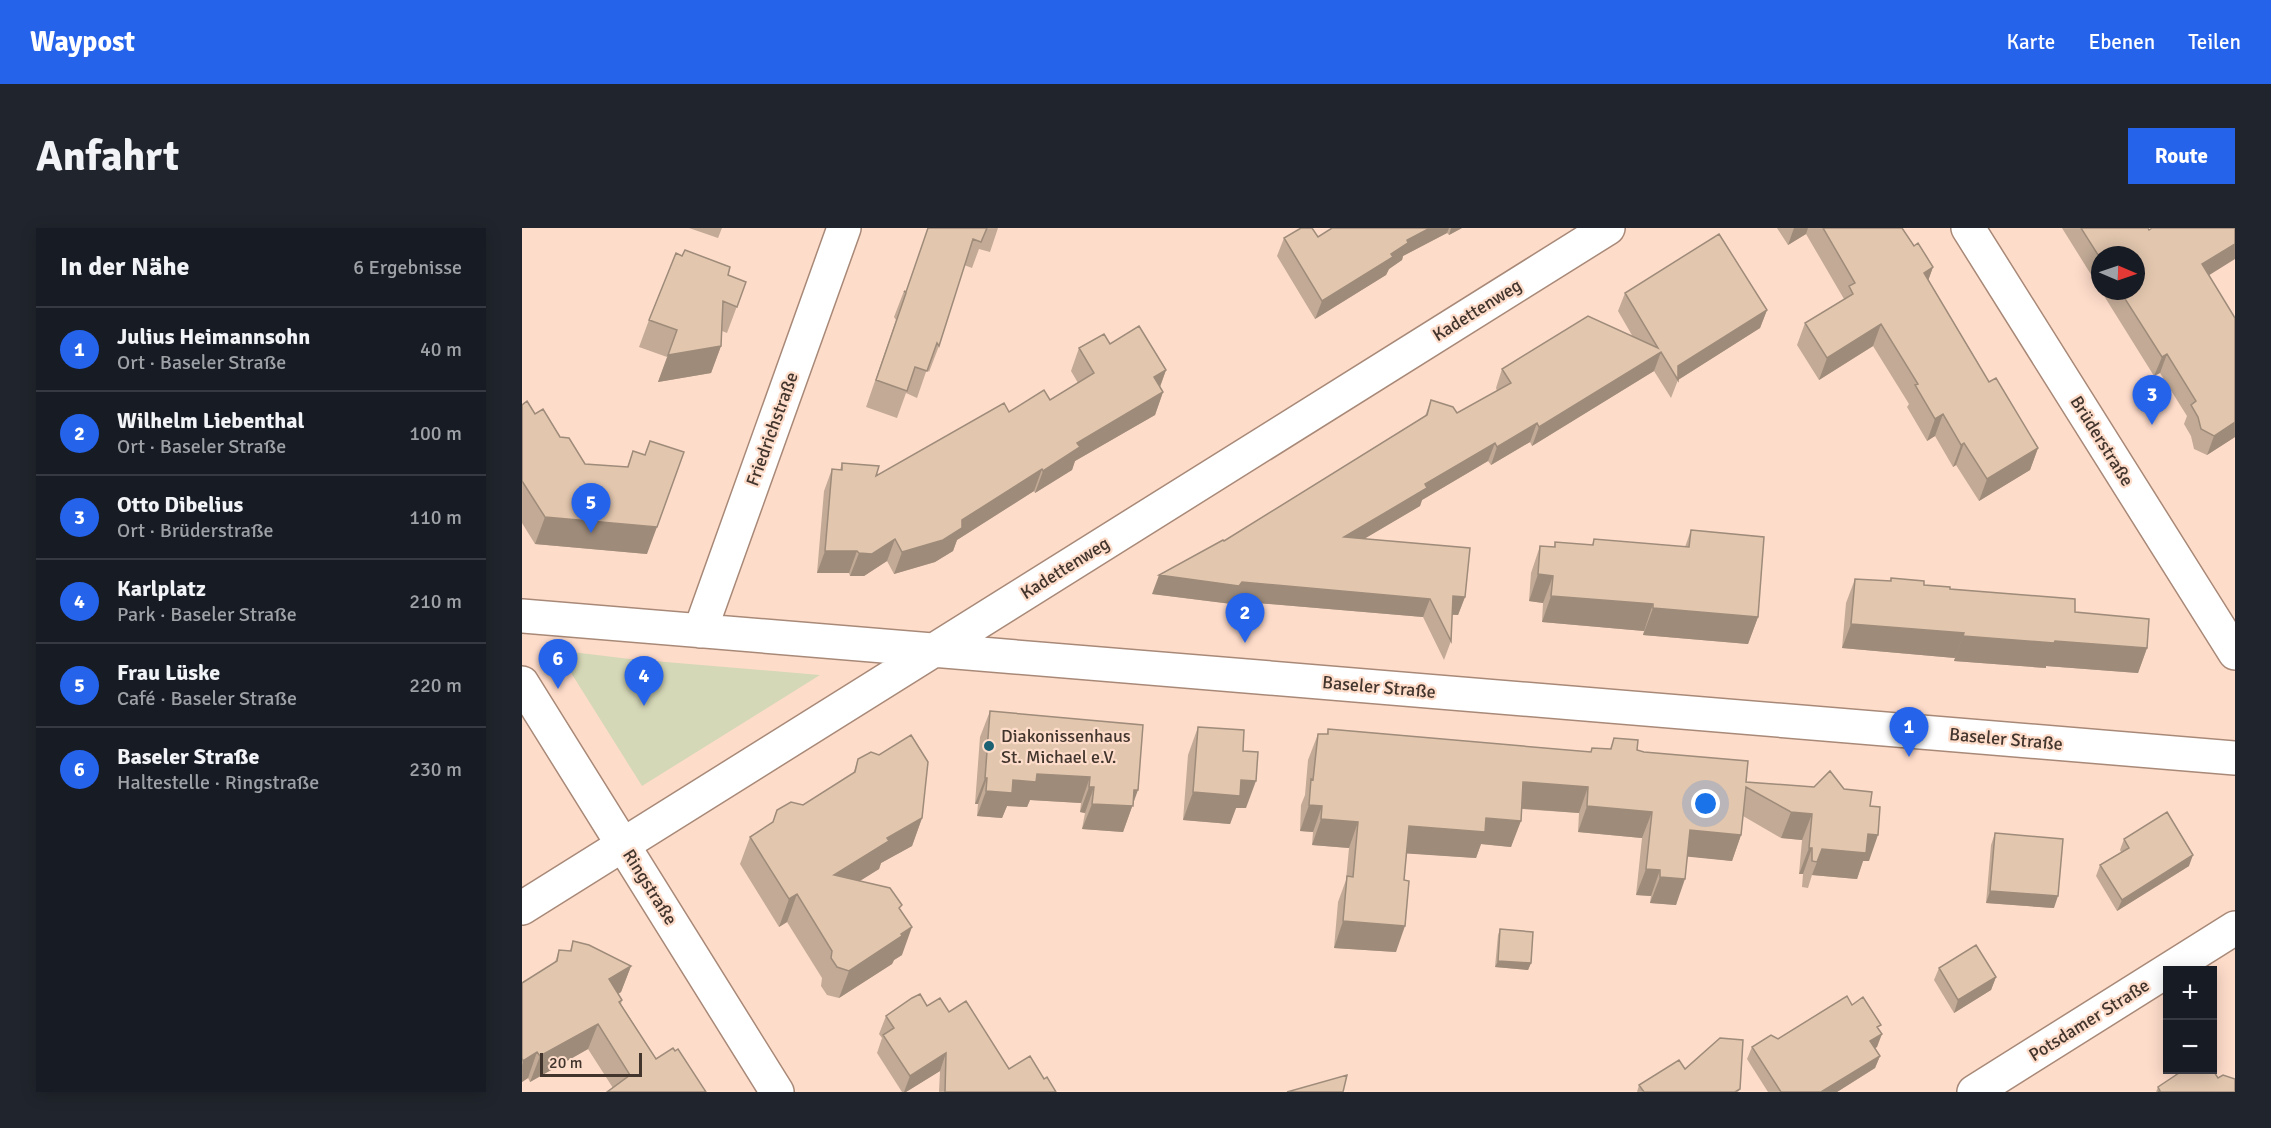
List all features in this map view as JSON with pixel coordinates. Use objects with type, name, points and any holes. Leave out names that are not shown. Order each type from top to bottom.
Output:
[{"type":"street","name":"Friedrichstraße","points":[[700,631],[844,228]]},
{"type":"street","name":"Kadettenweg","points":[[522,908],[1608,228]]},
{"type":"street","name":"Brüderstraße","points":[[1968,228],[2235,653]]},
{"type":"street","name":"Baseler Straße","points":[[522,616],[2235,758]]},
{"type":"street","name":"Ringstraße","points":[[522,683],[777,1092]]},
{"type":"street","name":"Potsdamer Straße","points":[[1974,1092],[2235,928]]},
{"type":"green space","points":[[564,651],[630,659],[820,675],[642,786],[563,660]]},
{"type":"building","points":[[928,228],[987,228],[981,242],[973,239],[939,346],[937,343],[927,371],[915,367],[907,391],[876,380],[906,293],[904,291],[906,292]]},
{"type":"building","points":[[1301,228],[1312,228],[1318,237],[1332,228],[1430,228],[1407,240],[1408,243],[1391,254],[1393,257],[1322,301],[1284,238]]},
{"type":"building","points":[[1823,228],[1902,228],[1914,246],[1918,243],[1933,267],[1924,273],[1989,382],[1996,378],[2038,448],[1987,479],[1964,443],[1961,445],[1943,414],[1935,419],[1915,385],[1918,384],[1881,324],[1827,358],[1805,323],[1853,294],[1849,286],[1855,283]]},
{"type":"building","points":[[2081,228],[2148,228],[2149,230],[2152,228],[2235,228],[2235,244],[2202,264],[2235,318],[2235,422],[2214,436],[2201,429],[2198,417],[2191,405],[2196,401],[2167,354],[2162,357],[2126,300],[2145,300],[2145,246],[2092,246]]},
{"type":"building","points":[[1719,234],[1767,310],[1678,366],[1678,380],[1661,352],[1539,427],[1537,423],[1497,447],[1495,443],[1425,484],[1427,488],[1344,537],[1470,548],[1465,597],[1453,596],[1451,641],[1430,599],[1242,582],[1239,586],[1159,575],[1224,541],[1427,415],[1431,400],[1453,407],[1457,413],[1511,383],[1502,369],[1588,316],[1658,348],[1625,293]]},
{"type":"building","points":[[685,250],[730,267],[728,275],[746,282],[737,307],[723,301],[721,346],[668,355],[677,330],[649,320],[676,253],[682,256]]},
{"type":"building","points":[[1139,326],[1166,370],[1154,377],[1163,392],[1077,443],[1080,447],[962,520],[962,528],[943,540],[902,552],[895,539],[872,554],[857,551],[825,551],[832,469],[842,470],[842,463],[879,466],[876,476],[1004,403],[1009,412],[1044,390],[1050,400],[1094,373],[1079,348],[1104,334],[1110,344]]},
{"type":"building","points":[[527,401],[535,414],[543,409],[560,437],[569,438],[585,464],[628,467],[633,451],[645,455],[650,441],[684,452],[657,527],[545,517],[522,481],[522,405]]},
{"type":"building","points":[[1691,530],[1764,537],[1758,617],[1653,608],[1653,604],[1551,596],[1553,576],[1538,574],[1540,546],[1555,547],[1555,542],[1593,545],[1594,539],[1689,547]]},
{"type":"building","points":[[1891,578],[1924,581],[1924,585],[1950,587],[1950,589],[2075,599],[2075,612],[2149,619],[2147,648],[1963,636],[1964,633],[1851,624],[1855,579],[1891,581]]},
{"type":"building","points":[[990,711],[1143,725],[1138,790],[1134,790],[1133,806],[1092,804],[1094,787],[1089,787],[1090,777],[1037,774],[1036,782],[1013,780],[1012,793],[986,791]]},
{"type":"building","points":[[1198,727],[1244,730],[1243,751],[1258,752],[1256,781],[1241,780],[1240,796],[1193,792]]},
{"type":"building","points":[[1328,729],[1591,752],[1592,748],[1611,749],[1614,738],[1638,740],[1637,750],[1644,752],[1748,761],[1746,782],[1814,787],[1830,771],[1844,789],[1872,792],[1870,806],[1880,807],[1878,835],[1868,834],[1866,853],[1822,849],[1817,862],[1812,861],[1812,848],[1809,848],[1812,814],[1791,812],[1746,787],[1741,835],[1690,830],[1685,879],[1660,877],[1660,870],[1646,869],[1652,812],[1587,806],[1588,787],[1523,782],[1521,821],[1486,818],[1485,832],[1409,826],[1404,880],[1409,881],[1405,926],[1343,921],[1347,876],[1353,877],[1358,822],[1321,819],[1322,806],[1309,805],[1318,734],[1328,734]]},
{"type":"building","points":[[911,735],[928,762],[922,818],[887,838],[889,841],[834,875],[890,888],[902,905],[899,908],[912,927],[849,971],[837,967],[831,958],[832,951],[797,894],[789,899],[750,837],[773,822],[777,810],[791,802],[803,805],[855,772],[858,759],[871,752],[879,755]]},
{"type":"building","points":[[2167,812],[2193,855],[2122,900],[2100,865],[2129,848],[2124,839]]},
{"type":"building","points":[[1995,833],[2063,839],[2058,896],[1990,891]]},
{"type":"building","points":[[1500,929],[1533,932],[1531,963],[1498,961]]},
{"type":"building","points":[[573,941],[589,945],[631,966],[609,979],[622,1000],[619,1002],[656,1059],[673,1048],[675,1051],[678,1049],[706,1092],[607,1092],[630,1075],[598,1024],[540,1056],[537,1052],[523,1061],[522,983],[557,961],[559,950],[571,951]]},
{"type":"building","points":[[1976,945],[1996,977],[1958,1000],[1939,968]]},
{"type":"building","points":[[920,994],[927,1006],[940,998],[949,1012],[966,1001],[1009,1069],[1030,1056],[1044,1079],[1047,1077],[1056,1092],[945,1092],[946,1053],[910,1076],[883,1035],[894,1028],[886,1016]]},
{"type":"building","points":[[1847,996],[1852,1005],[1863,997],[1881,1025],[1877,1027],[1882,1034],[1870,1041],[1880,1056],[1821,1092],[1781,1092],[1752,1047],[1771,1035],[1778,1039]]},
{"type":"building","points":[[1720,1038],[1743,1040],[1740,1089],[1735,1092],[1644,1092],[1639,1085],[1679,1060],[1685,1069]]},
{"type":"building","points":[[2178,1074],[2215,1074],[2218,1078],[2223,1075],[2235,1079],[2235,1092],[2158,1092],[2160,1091],[2158,1087]]},
{"type":"building","points":[[1347,1075],[1343,1092],[1287,1092]]},
{"type":"place","name":"Otto Dibelius","points":[[2152,425]]},
{"type":"place","name":"Frau Lüske","points":[[591,533]]},
{"type":"place","name":"Wilhelm Liebenthal","points":[[1245,643]]},
{"type":"place","name":"Baseler Straße","points":[[558,689]]},
{"type":"place","name":"Karlplatz","points":[[644,706]]},
{"type":"place","name":"Diakonissenhaus St. Michael e.V.","points":[[989,746]]},
{"type":"place","name":"Julius Heimannsohn","points":[[1909,757]]}]
